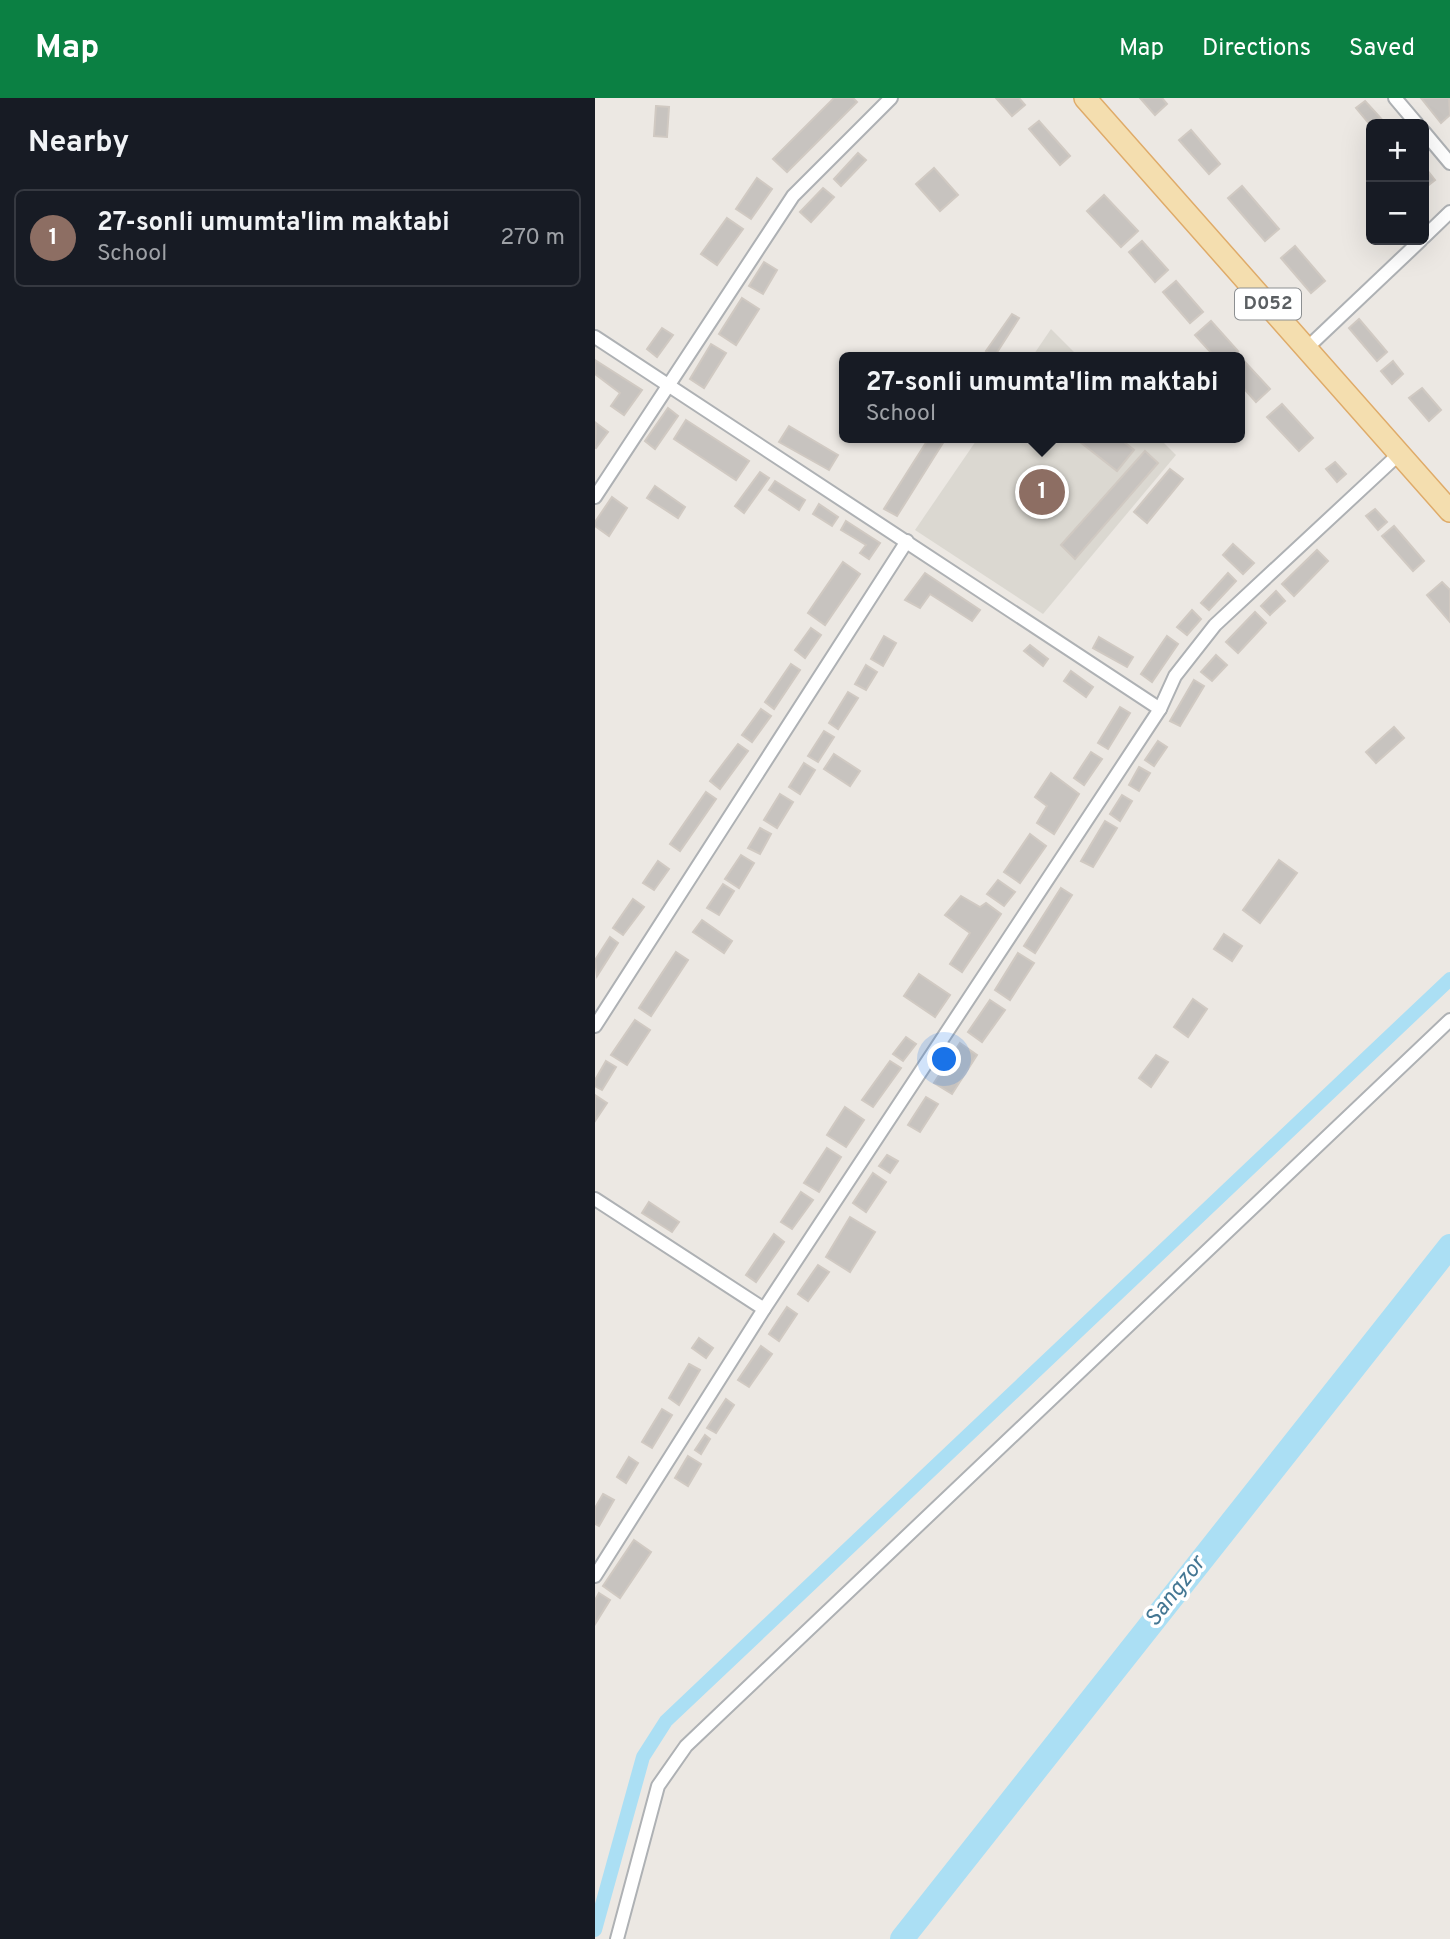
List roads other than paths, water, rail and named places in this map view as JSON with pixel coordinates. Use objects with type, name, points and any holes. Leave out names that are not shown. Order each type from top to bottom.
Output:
[{"type":"main road","name":"D052","points":[[1084,98],[1450,511]]},
{"type":"street","points":[[595,497],[793,197],[891,98]]},
{"type":"street","points":[[1395,98],[1413,119]]},
{"type":"street","points":[[1429,138],[1450,163]]},
{"type":"street","points":[[1429,232],[1450,212]]},
{"type":"street","points":[[1307,348],[1415,245]]},
{"type":"street","points":[[595,337],[1160,709]]},
{"type":"street","points":[[595,1576],[764,1308],[1160,709],[1175,676],[1215,625],[1399,454]]},
{"type":"street","points":[[595,1026],[907,541]]},
{"type":"street","points":[[617,1939],[658,1786],[686,1746],[1450,1020]]},
{"type":"street","points":[[595,1199],[764,1308]]},
{"type":"waterway","points":[[595,1930],[643,1757],[666,1721],[1450,979]]},
{"type":"waterway","name":"Sangzor","points":[[902,1939],[1450,1246]]},
{"type":"place","name":"27-sonli umumta'lim maktabi","points":[[1042,492]]}]
